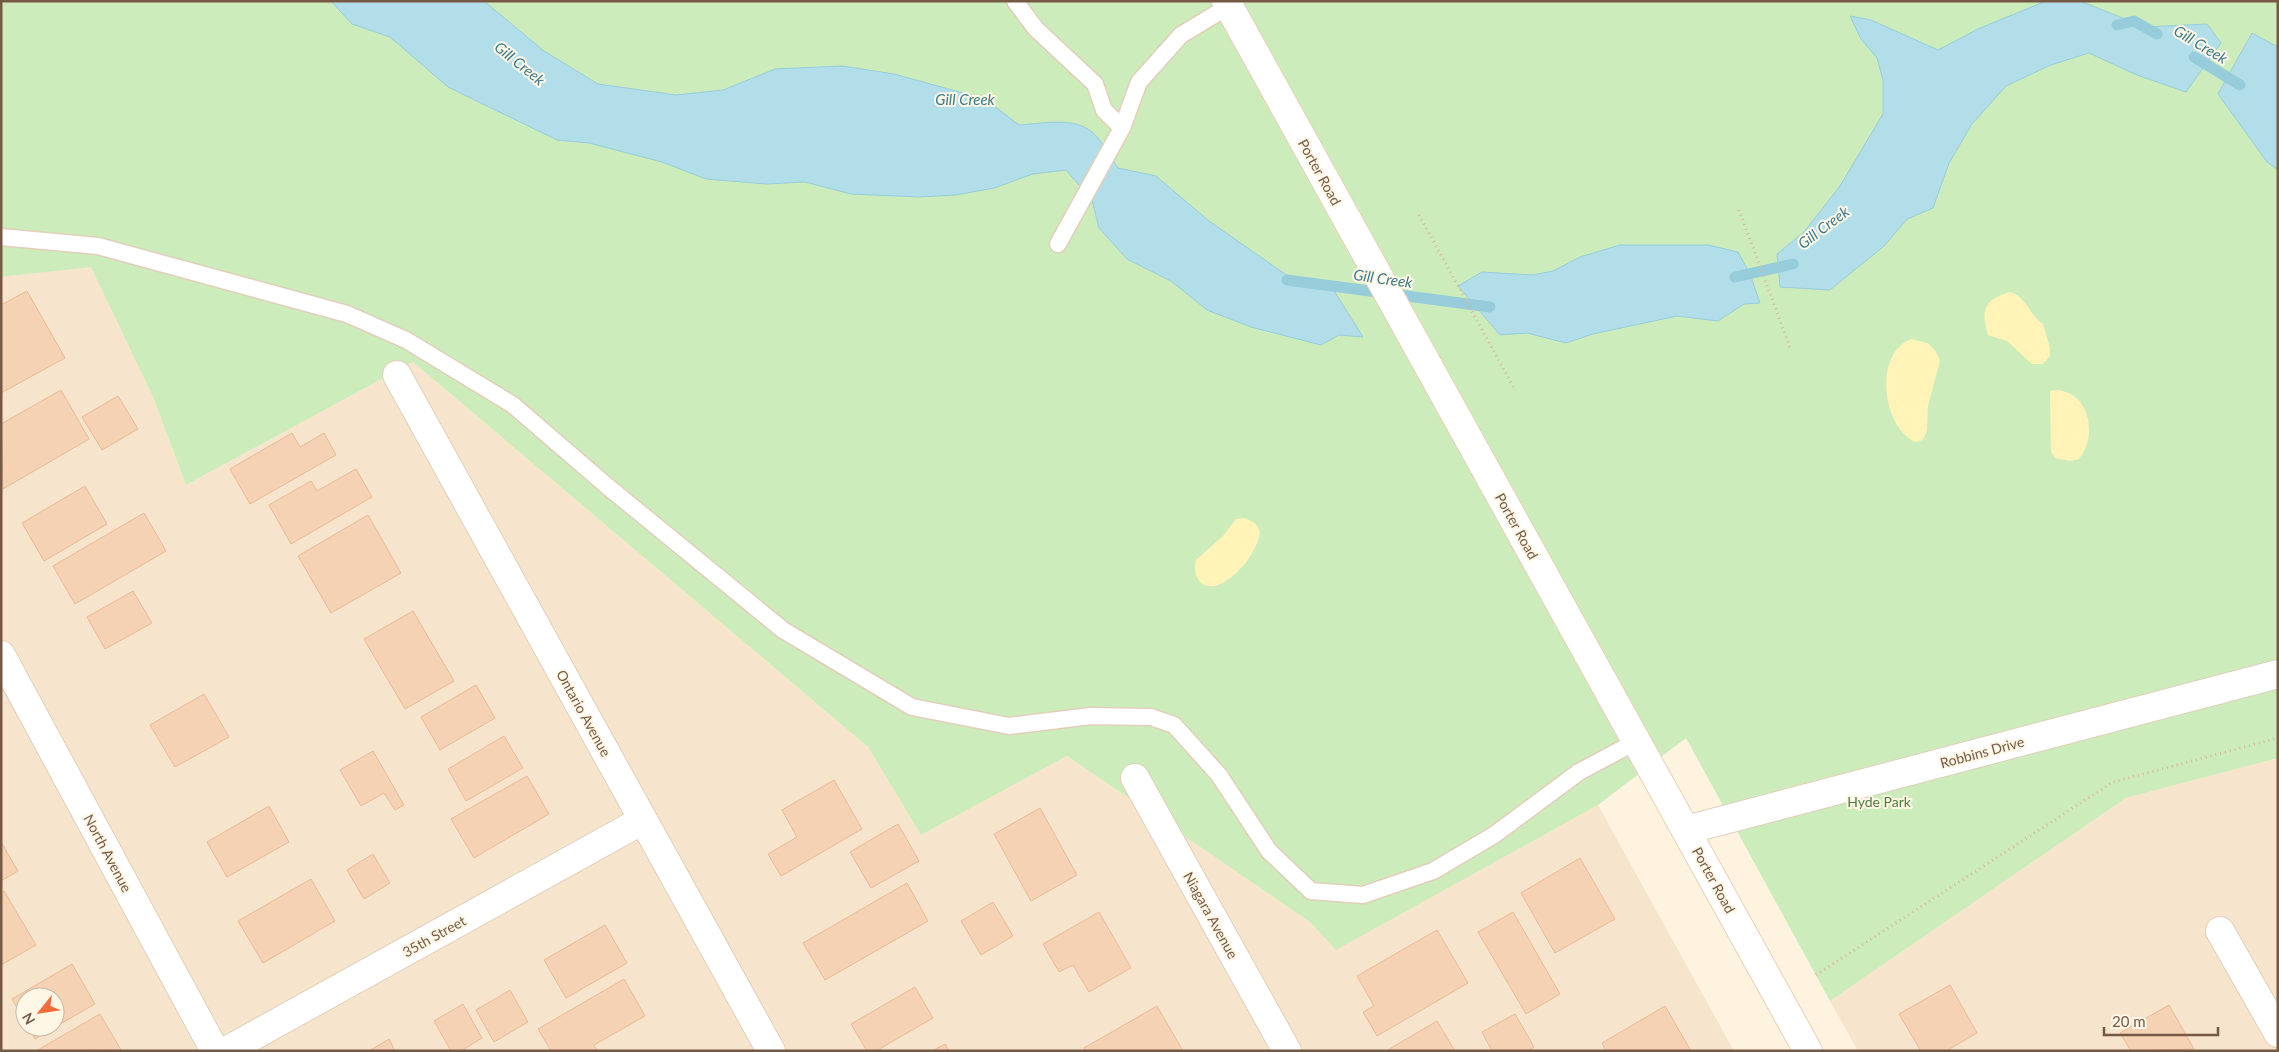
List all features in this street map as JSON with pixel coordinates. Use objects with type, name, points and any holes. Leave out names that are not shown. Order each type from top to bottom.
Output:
[{"type":"street","name":"Porter Road","points":[[1228,4],[1808,1051]]},
{"type":"street","name":"Ontario Avenue","points":[[397,375],[771,1051]]},
{"type":"street","name":"North Avenue","points":[[1,655],[215,1051]]},
{"type":"street","name":"Robbins Drive","points":[[1686,830],[2278,674]]},
{"type":"street","name":"Niagara Avenue","points":[[1135,778],[1287,1051]]},
{"type":"street","name":"35th Street","points":[[226,1051],[643,820]]},
{"type":"street","points":[[2220,931],[2278,1033]]},
{"type":"lane","points":[[1015,1],[1036,29],[1095,84],[1104,110],[1122,128]]},
{"type":"lane","points":[[1058,244],[1122,128],[1139,82],[1181,36],[1228,4]]},
{"type":"lane","points":[[1,237],[98,246],[347,314],[406,340],[512,404],[607,486],[783,630],[912,707],[1009,726],[1091,716],[1151,717],[1174,725],[1219,775],[1269,851],[1311,891],[1363,895],[1433,871],[1494,835],[1579,772],[1637,741]]},
{"type":"path","points":[[1739,210],[1791,350]]},
{"type":"path","points":[[1419,215],[1515,390]]},
{"type":"path","points":[[1816,975],[2113,782],[2278,738]]},
{"type":"shaded area","points":[[91,266],[153,397],[186,485],[413,362],[868,747],[921,835],[1067,756],[1310,922],[1336,949],[1598,805],[1734,1051],[1,1051],[1,277]]},
{"type":"shaded area","points":[[2278,758],[2278,1051],[1858,1051],[1830,1001],[2126,798]]},
{"type":"green space","name":"Hyde Park","points":[[1,1],[2278,1],[2278,758],[2126,798],[1830,1001],[1686,738],[1598,805],[1336,950],[1310,922],[1067,756],[921,835],[868,747],[413,362],[186,485],[153,397],[91,267],[1,277]]},
{"type":"sand","points":[[2010,292],[2020,298],[2043,324],[2050,348],[2050,356],[2043,364],[2032,364],[2007,341],[1988,335],[1985,319],[1987,307],[1995,298]]},
{"type":"sand","points":[[1911,339],[1928,343],[1936,352],[1940,361],[1928,406],[1927,430],[1923,440],[1915,442],[1904,434],[1895,421],[1889,406],[1886,390],[1887,374],[1891,359],[1899,347]]},
{"type":"sand","points":[[2057,390],[2068,393],[2077,399],[2088,417],[2088,439],[2085,450],[2079,459],[2070,461],[2055,458],[2051,451],[2050,391]]},
{"type":"sand","points":[[1245,518],[1255,523],[1260,531],[1256,547],[1251,555],[1239,570],[1225,582],[1212,586],[1202,584],[1196,576],[1196,560],[1223,536],[1236,519]]},
{"type":"water","points":[[331,1],[484,1],[544,51],[598,84],[676,95],[723,90],[775,69],[842,66],[894,74],[985,99],[1019,125],[1057,122],[1076,124],[1096,135],[1118,168],[1156,176],[1209,221],[1295,281],[1331,286],[1363,337],[1339,335],[1321,345],[1251,327],[1207,310],[1171,281],[1127,259],[1099,228],[1092,200],[1066,170],[1033,174],[994,188],[956,195],[919,197],[851,194],[805,182],[766,184],[706,179],[662,162],[589,143],[557,140],[448,87],[390,37],[352,24]]},
{"type":"water","points":[[2046,1],[2080,1],[2145,27],[2207,24],[2221,43],[2186,92],[2137,75],[2089,53],[2051,65],[2006,86],[1972,124],[1949,163],[1933,208],[1907,219],[1884,246],[1830,290],[1780,287],[1777,254],[1804,232],[1840,186],[1883,114],[1883,80],[1877,58],[1861,39],[1850,16],[1871,20],[1938,50],[1978,29]]},
{"type":"water","points":[[2252,33],[2278,47],[2278,170],[2267,162],[2218,94]]},
{"type":"water","points":[[1620,245],[1708,245],[1738,252],[1750,274],[1760,303],[1744,304],[1718,321],[1677,316],[1593,334],[1566,343],[1527,333],[1500,335],[1458,286],[1482,272],[1533,275],[1553,271],[1580,257]]},
{"type":"building","points":[[27,291],[65,358],[1,393],[1,305]]},
{"type":"building","points":[[61,390],[89,439],[3,489],[1,424]]},
{"type":"building","points":[[118,396],[138,429],[102,450],[82,417]]},
{"type":"building","points":[[292,433],[300,447],[324,433],[336,455],[250,504],[230,469]]},
{"type":"building","points":[[356,469],[372,497],[291,544],[269,505],[311,481],[317,491]]},
{"type":"building","points":[[85,486],[107,524],[44,561],[22,523]]},
{"type":"building","points":[[144,513],[166,551],[75,604],[53,566]]},
{"type":"building","points":[[368,515],[401,573],[331,613],[298,556]]},
{"type":"building","points":[[133,591],[152,623],[105,649],[87,617]]},
{"type":"building","points":[[413,611],[454,681],[405,709],[364,639]]},
{"type":"building","points":[[476,685],[495,718],[440,750],[421,717]]},
{"type":"building","points":[[204,694],[229,737],[175,767],[150,725]]},
{"type":"building","points":[[504,736],[523,768],[466,801],[448,769]]},
{"type":"building","points":[[373,751],[404,805],[395,810],[384,793],[361,806],[340,770]]},
{"type":"building","points":[[527,776],[549,814],[474,858],[451,819]]},
{"type":"building","points":[[834,780],[862,829],[781,876],[768,854],[797,837],[782,810]]},
{"type":"building","points":[[269,806],[289,842],[227,877],[207,842]]},
{"type":"building","points":[[1040,808],[1077,875],[1031,901],[994,834]]},
{"type":"building","points":[[898,824],[919,861],[871,888],[850,852]]},
{"type":"building","points":[[1,842],[18,871],[1,881]]},
{"type":"building","points":[[373,854],[390,883],[364,899],[347,870]]},
{"type":"building","points":[[1580,858],[1615,919],[1555,953],[1521,893]]},
{"type":"building","points":[[311,879],[335,921],[263,963],[238,921]]},
{"type":"building","points":[[907,883],[928,921],[825,980],[803,943]]},
{"type":"building","points":[[4,891],[36,945],[1,965],[1,892]]},
{"type":"building","points":[[993,902],[1013,936],[981,955],[961,921]]},
{"type":"building","points":[[1099,912],[1131,968],[1089,992],[1073,965],[1059,972],[1043,944]]},
{"type":"building","points":[[1513,912],[1560,994],[1526,1014],[1478,932]]},
{"type":"building","points":[[605,925],[627,963],[566,998],[544,960]]},
{"type":"building","points":[[1437,930],[1468,983],[1377,1036],[1363,1012],[1374,1006],[1357,976]]},
{"type":"building","points":[[72,964],[95,1004],[65,1021],[65,987],[33,987]]},
{"type":"building","points":[[624,979],[645,1016],[594,1045],[597,1051],[551,1051],[538,1029]]},
{"type":"building","points":[[1950,985],[1977,1033],[1946,1051],[1921,1051],[1899,1014]]},
{"type":"building","points":[[915,987],[933,1018],[876,1051],[867,1051],[851,1024]]},
{"type":"building","points":[[510,990],[528,1022],[494,1042],[476,1010]]},
{"type":"building","points":[[463,1004],[482,1038],[461,1051],[451,1051],[434,1021]]},
{"type":"building","points":[[2169,1005],[2194,1049],[2131,1051],[2120,1033]]},
{"type":"building","points":[[1157,1006],[1183,1051],[1085,1051],[1084,1048]]},
{"type":"building","points":[[1665,1006],[1691,1051],[1606,1051],[1602,1043]]},
{"type":"building","points":[[100,1014],[121,1050],[36,1051],[60,1037],[65,1037],[65,1034]]},
{"type":"building","points":[[1515,1014],[1534,1047],[1528,1051],[1492,1051],[1482,1032]]},
{"type":"building","points":[[1437,1021],[1455,1051],[1386,1051]]},
{"type":"building","points":[[389,1039],[395,1051],[369,1051]]},
{"type":"building","points":[[945,1044],[949,1051],[932,1051]]},
{"type":"waterway","name":"Gill Creek","points":[[2117,25],[2134,21],[2157,34]]},
{"type":"waterway","name":"Gill Creek","points":[[2194,57],[2240,85]]},
{"type":"waterway","name":"Gill Creek","points":[[1735,277],[1793,264]]},
{"type":"waterway","name":"Gill Creek","points":[[1287,280],[1490,307]]}]
